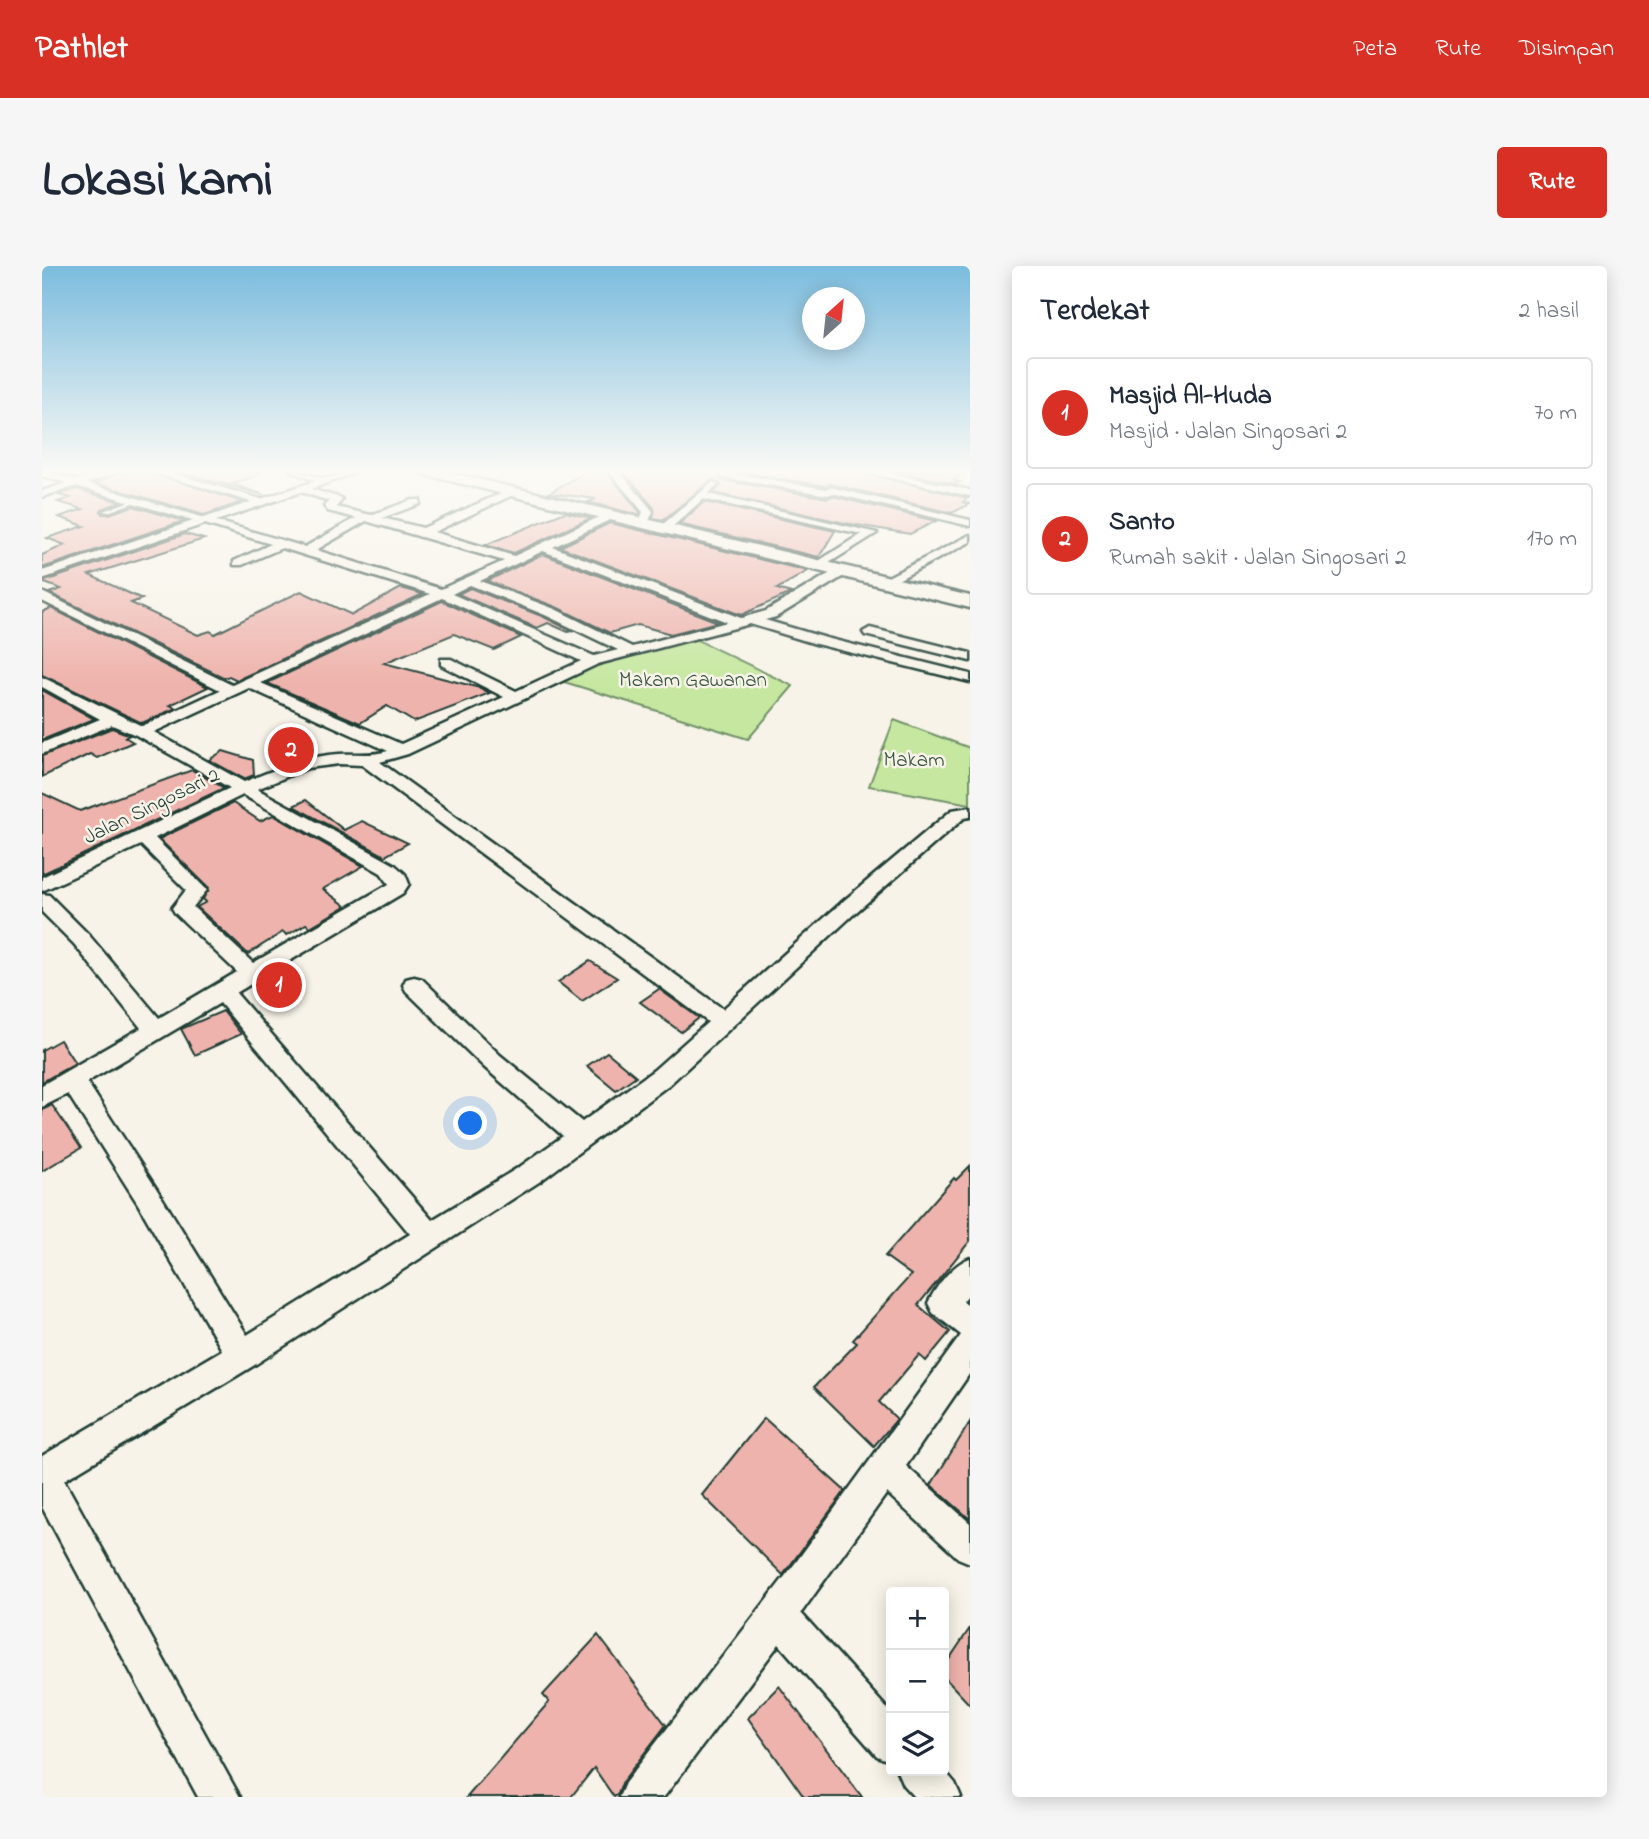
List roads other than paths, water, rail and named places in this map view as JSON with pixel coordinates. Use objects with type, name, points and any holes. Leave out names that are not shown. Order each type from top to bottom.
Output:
[{"type":"main road","points":[[731,542],[970,602]]},
{"type":"street","points":[[45,572],[136,542]]},
{"type":"street","points":[[276,542],[442,594],[593,661]]},
{"type":"street","points":[[306,551],[322,542]]},
{"type":"street","points":[[458,542],[514,560]]},
{"type":"street","points":[[142,732],[553,542]]},
{"type":"street","points":[[821,564],[858,542]]},
{"type":"street","points":[[886,581],[961,542]]},
{"type":"street","points":[[238,563],[281,544]]},
{"type":"street","points":[[543,547],[746,621],[965,676],[970,659],[870,632]]},
{"type":"street","name":"Jalan Singosari 2","points":[[42,885],[244,788],[304,764],[339,759],[366,761],[402,751],[593,661],[771,614],[843,570]]},
{"type":"street","points":[[470,581],[550,612],[630,651]]},
{"type":"street","points":[[42,596],[231,690]]},
{"type":"street","points":[[446,662],[517,698]]},
{"type":"street","points":[[42,681],[142,732],[388,869],[398,878],[399,884],[396,889],[330,929],[72,1080],[43,1094]]},
{"type":"street","points":[[247,682],[402,751]]},
{"type":"street","points":[[42,749],[112,719]]},
{"type":"street","points":[[366,761],[722,1020]]},
{"type":"street","points":[[220,1797],[43,1473],[242,1355],[530,1174],[662,1077],[722,1020],[958,814],[970,812]]},
{"type":"street","points":[[143,837],[197,890],[182,908],[251,974]]},
{"type":"street","points":[[42,900],[81,939],[155,1029]]},
{"type":"street","points":[[414,985],[492,1060],[580,1135]]},
{"type":"street","points":[[222,991],[430,1238]]},
{"type":"street","points":[[72,1080],[147,1196],[242,1355]]},
{"type":"street","points":[[970,1270],[943,1303],[970,1324]]},
{"type":"street","points":[[639,1797],[779,1616],[886,1470],[970,1346]]},
{"type":"street","points":[[886,1470],[970,1546]]},
{"type":"street","points":[[779,1616],[886,1736]]},
{"type":"street","points":[[921,1776],[940,1797]]},
{"type":"place","name":"Santo","points":[[291,750]]},
{"type":"place","name":"Masjid Al-Huda","points":[[279,985]]},
{"type":"park label","name":"Makam Gawanan","points":[[693,681]]},
{"type":"park label","name":"Makam","points":[[914,761]]}]
